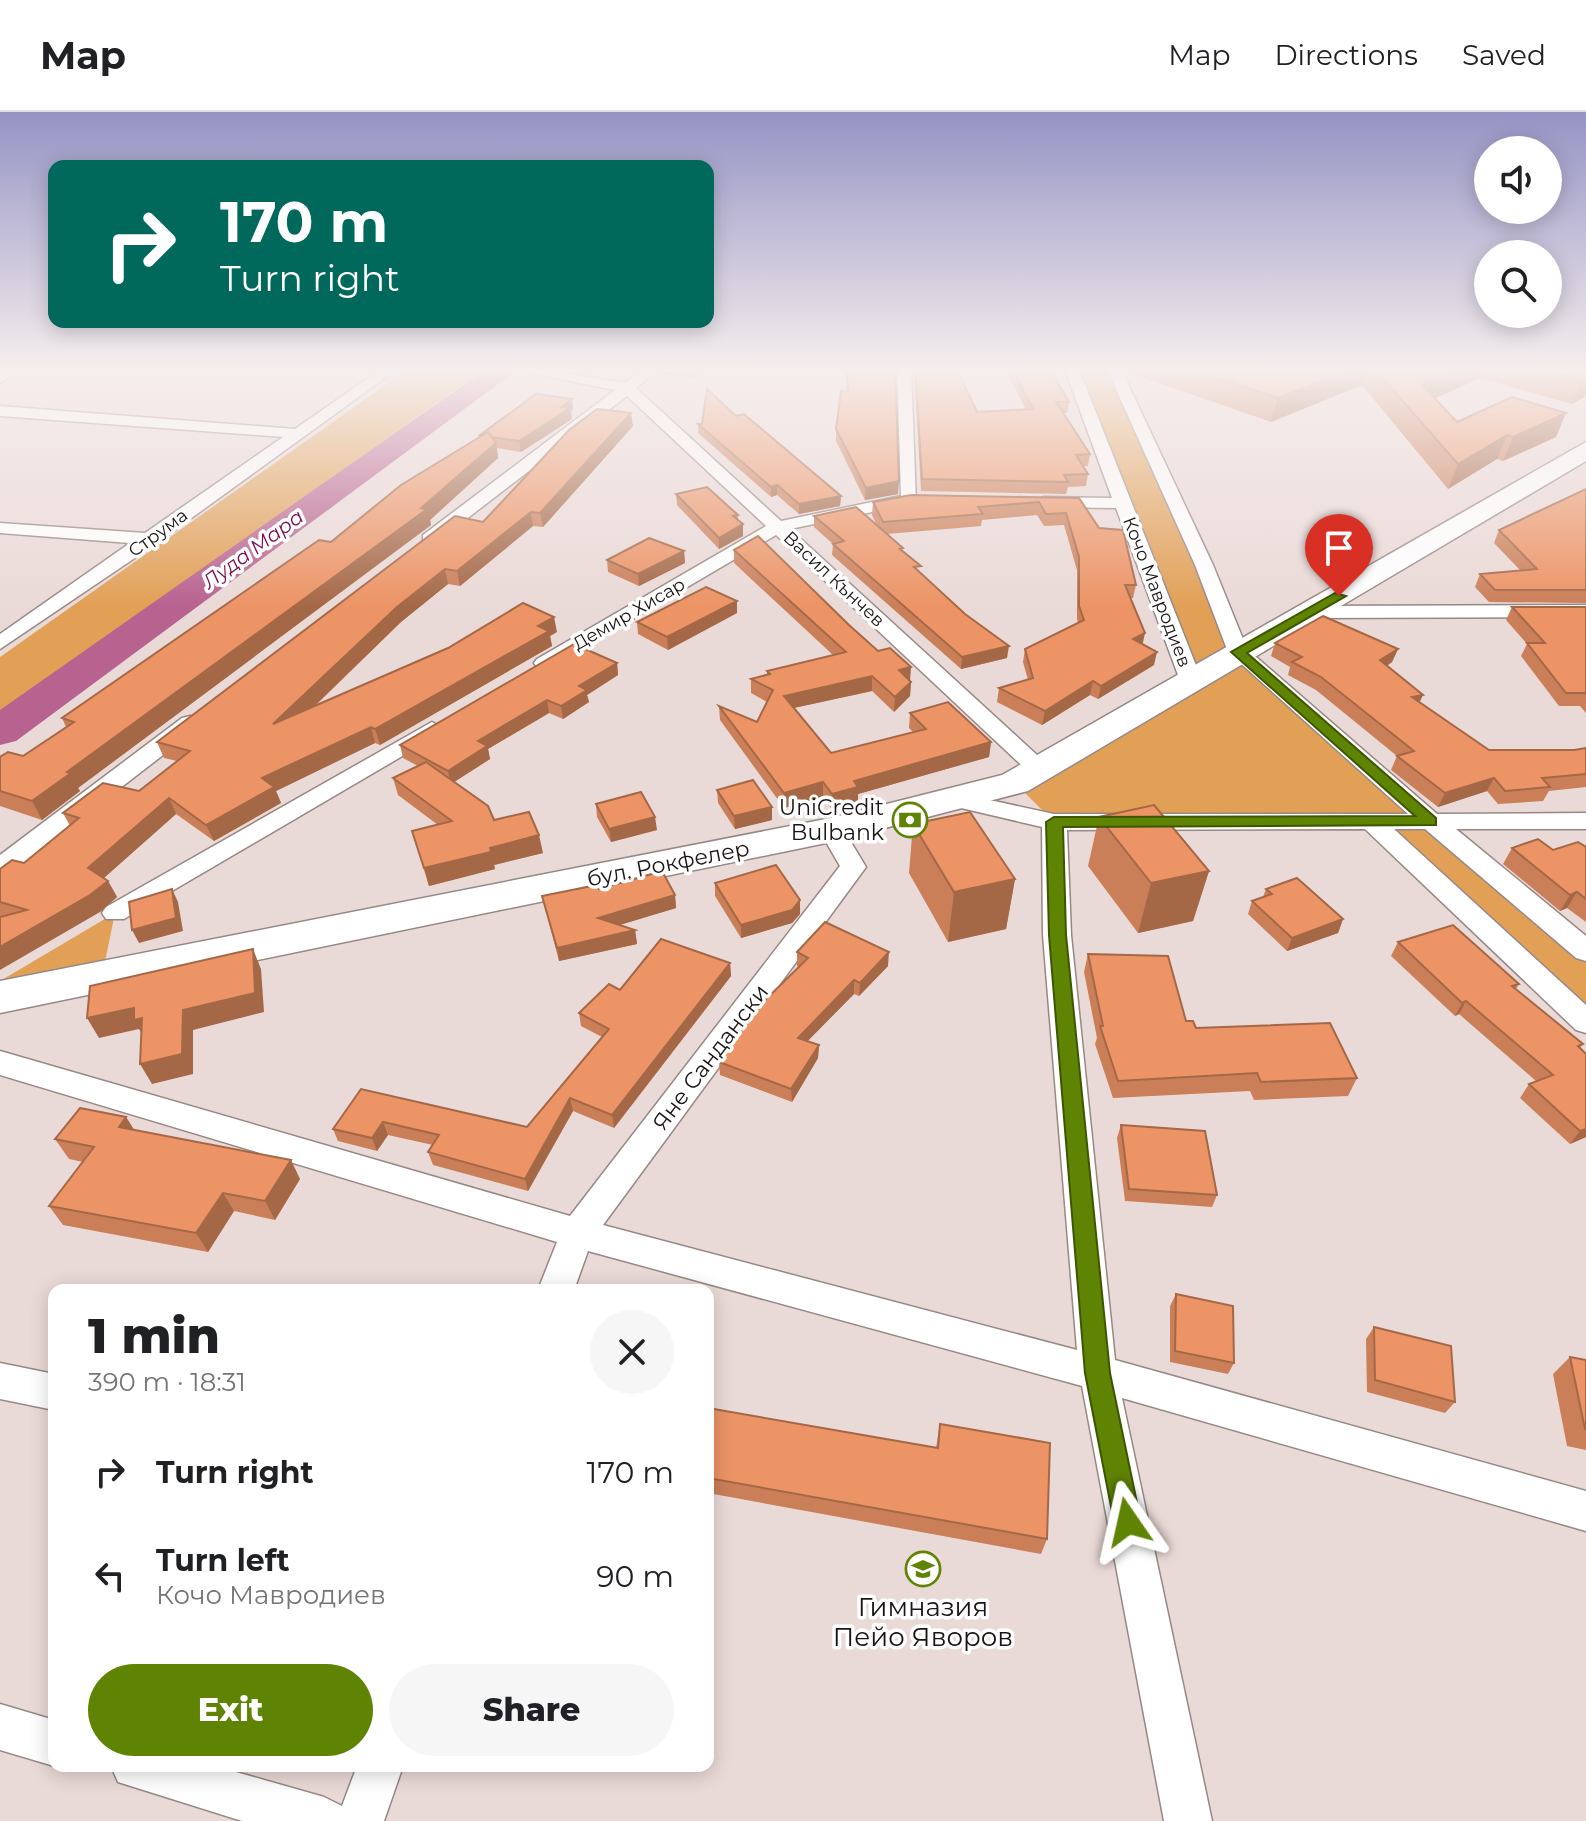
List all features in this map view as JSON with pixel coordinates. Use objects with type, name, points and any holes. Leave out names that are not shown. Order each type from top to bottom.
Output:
[{"type":"main road","name":"бул. Рокфелер","points":[[0,997],[831,830],[1015,783],[1192,683],[1238,652],[1312,612],[1586,450]]},
{"type":"street","name":"Струма","points":[[0,643],[151,539],[275,447]]},
{"type":"street","points":[[414,551],[550,447]]},
{"type":"street","name":"Васил Кънчев","points":[[690,447],[1040,770]]},
{"type":"street","name":"Демир Хисар","points":[[529,672],[777,527],[918,499],[912,447]]},
{"type":"street","name":"Кочо Мавродиев","points":[[1101,447],[1192,683]]},
{"type":"street","points":[[1150,447],[1204,565],[1238,652],[1431,821],[1586,951]]},
{"type":"street","points":[[1017,501],[1123,503]]},
{"type":"street","points":[[0,528],[151,539]]},
{"type":"street","points":[[1312,612],[1578,611],[1586,628]]},
{"type":"street","points":[[0,868],[201,714]]},
{"type":"street","points":[[115,913],[446,720]]},
{"type":"street","points":[[953,799],[1054,822],[1586,821]]},
{"type":"street","points":[[1054,822],[1057,935],[1098,1373],[1188,1821]]},
{"type":"street","points":[[1372,822],[1586,1022]]},
{"type":"street","name":"Яне Сандански","points":[[558,1284],[577,1233],[853,867],[831,830]]},
{"type":"street","points":[[0,1063],[577,1233],[1098,1373],[1586,1511]]},
{"type":"street","points":[[0,1381],[48,1391]]},
{"type":"street","points":[[0,1727],[48,1741]]},
{"type":"street","points":[[155,1772],[324,1821]]},
{"type":"street","points":[[360,1821],[378,1772]]},
{"type":"shaded area","points":[[298,447],[375,447],[0,714],[0,657]]},
{"type":"shaded area","points":[[1102,447],[1150,447],[1204,565],[1238,652],[1586,951],[1586,1022],[1372,822],[1054,822],[1015,783],[1192,683]]},
{"type":"shaded area","points":[[115,913],[102,976],[0,997],[0,981]]},
{"type":"building","points":[[464,447],[492,447],[421,508],[427,509],[67,772],[71,773],[32,801],[0,791],[0,757],[8,752],[23,756],[74,722],[62,718],[319,540],[331,542],[401,485]]},
{"type":"building","points":[[553,447],[600,447],[540,513],[531,512],[457,571],[445,569],[397,607],[273,724],[448,648],[523,603],[554,617],[538,626],[549,631],[375,729],[371,727],[262,778],[274,787],[206,825],[169,798],[88,868],[108,881],[90,895],[0,947],[0,917],[27,910],[0,902],[0,869],[12,860],[24,863],[79,818],[63,813],[103,783],[139,791],[190,751],[157,742],[455,516],[483,522]]},
{"type":"building","points":[[724,447],[783,447],[841,496],[799,504],[777,485],[771,487]]},
{"type":"building","points":[[845,447],[898,447],[899,481],[866,488]]},
{"type":"building","points":[[920,447],[1085,447],[1090,454],[1076,455],[1088,474],[1064,475],[1068,482],[922,479]]},
{"type":"building","points":[[1443,447],[1487,447],[1458,464]]},
{"type":"building","points":[[707,487],[738,515],[733,516],[743,524],[719,538],[676,494]]},
{"type":"building","points":[[1586,489],[1586,590],[1495,590],[1480,574],[1537,569],[1499,530]]},
{"type":"building","points":[[911,495],[1079,498],[1099,528],[1123,530],[1136,585],[1125,585],[1145,633],[1133,639],[1157,652],[1101,686],[1093,681],[1045,711],[999,688],[1033,678],[1025,649],[1084,620],[1079,606],[1079,557],[1066,513],[1046,514],[1039,502],[978,507],[983,514],[883,522],[873,502]]},
{"type":"building","points":[[856,507],[903,548],[900,549],[921,566],[914,567],[965,614],[1009,646],[962,657],[833,544],[844,541],[814,516]]},
{"type":"building","points":[[758,536],[878,651],[890,648],[911,667],[899,670],[911,682],[895,697],[872,676],[784,696],[831,753],[926,729],[910,713],[948,702],[991,742],[854,781],[858,787],[832,794],[823,782],[784,793],[719,706],[757,722],[773,690],[751,679],[770,674],[767,671],[846,652],[734,550]]},
{"type":"building","points":[[649,538],[684,551],[638,574],[607,560]]},
{"type":"building","points":[[706,587],[737,601],[667,637],[637,622]]},
{"type":"building","points":[[1512,607],[1586,607],[1586,693],[1566,693],[1527,643],[1545,643]]},
{"type":"building","points":[[1323,616],[1398,649],[1380,660],[1423,695],[1412,697],[1489,750],[1586,748],[1586,774],[1542,778],[1550,787],[1505,791],[1494,778],[1445,793],[1397,756],[1414,751],[1321,677],[1292,662],[1302,657],[1275,643]]},
{"type":"building","points":[[574,644],[617,663],[579,686],[587,690],[561,706],[547,700],[478,741],[487,746],[448,771],[400,745]]},
{"type":"building","points":[[426,762],[488,806],[494,820],[529,812],[539,835],[490,848],[491,852],[424,868],[412,831],[452,821],[393,778]]},
{"type":"building","points":[[753,780],[772,807],[734,816],[717,790]]},
{"type":"building","points":[[641,792],[655,817],[609,829],[596,804]]},
{"type":"building","points":[[1154,805],[1209,871],[1151,883],[1099,817]]},
{"type":"building","points":[[970,812],[1015,879],[954,892],[913,824]]},
{"type":"building","points":[[1538,839],[1553,850],[1578,842],[1586,847],[1586,899],[1577,892],[1570,895],[1512,848]]},
{"type":"building","points":[[776,865],[800,900],[792,910],[741,925],[715,883]]},
{"type":"building","points":[[662,871],[675,895],[598,918],[635,930],[557,948],[542,896],[597,885],[599,889]]},
{"type":"building","points":[[1297,878],[1343,919],[1292,938],[1252,901],[1272,894],[1266,889]]},
{"type":"building","points":[[172,889],[176,918],[132,930],[129,902]]},
{"type":"building","points":[[825,922],[889,952],[860,983],[854,980],[798,1038],[819,1045],[791,1089],[719,1062],[757,1008],[808,958],[797,952]]},
{"type":"building","points":[[1453,925],[1519,984],[1512,986],[1583,1044],[1578,1046],[1586,1054],[1586,1129],[1580,1131],[1529,1084],[1553,1075],[1466,1001],[1462,1003],[1398,942]]},
{"type":"building","points":[[661,939],[730,963],[612,1115],[570,1098],[525,1179],[428,1152],[439,1135],[383,1122],[372,1138],[333,1129],[361,1089],[527,1127],[609,1029],[579,1013],[609,984],[620,990]]},
{"type":"building","points":[[253,949],[255,993],[183,1010],[182,1054],[140,1064],[142,1018],[134,1020],[134,1008],[87,1018],[90,986]]},
{"type":"building","points":[[1088,954],[1168,956],[1186,1021],[1193,1021],[1196,1028],[1330,1023],[1357,1078],[1261,1082],[1257,1073],[1118,1081],[1100,1026],[1103,1026]]},
{"type":"building","points":[[80,1108],[126,1117],[119,1127],[291,1160],[265,1201],[223,1193],[196,1233],[49,1206],[94,1147],[55,1139]]},
{"type":"building","points":[[1121,1125],[1205,1131],[1217,1195],[1129,1189]]},
{"type":"building","points":[[1176,1294],[1233,1306],[1234,1363],[1175,1351]]},
{"type":"building","points":[[1374,1327],[1451,1346],[1455,1402],[1375,1380]]},
{"type":"building","points":[[1570,1357],[1586,1360],[1586,1429],[1585,1429]]},
{"type":"building","points":[[714,1409],[938,1448],[940,1424],[1050,1443],[1047,1539],[714,1479]]},
{"type":"waterway","name":"Луда Мара","points":[[0,731],[396,447]]},
{"type":"place","name":"UniCredit Bulbank","points":[[910,820]]},
{"type":"place","name":"Гимназия Пейо Яворов","points":[[923,1569]]},
{"type":"route","points":[[1128,1522],[1098,1373],[1057,935],[1054,822],[1431,821],[1238,652],[1339,596]]}]
